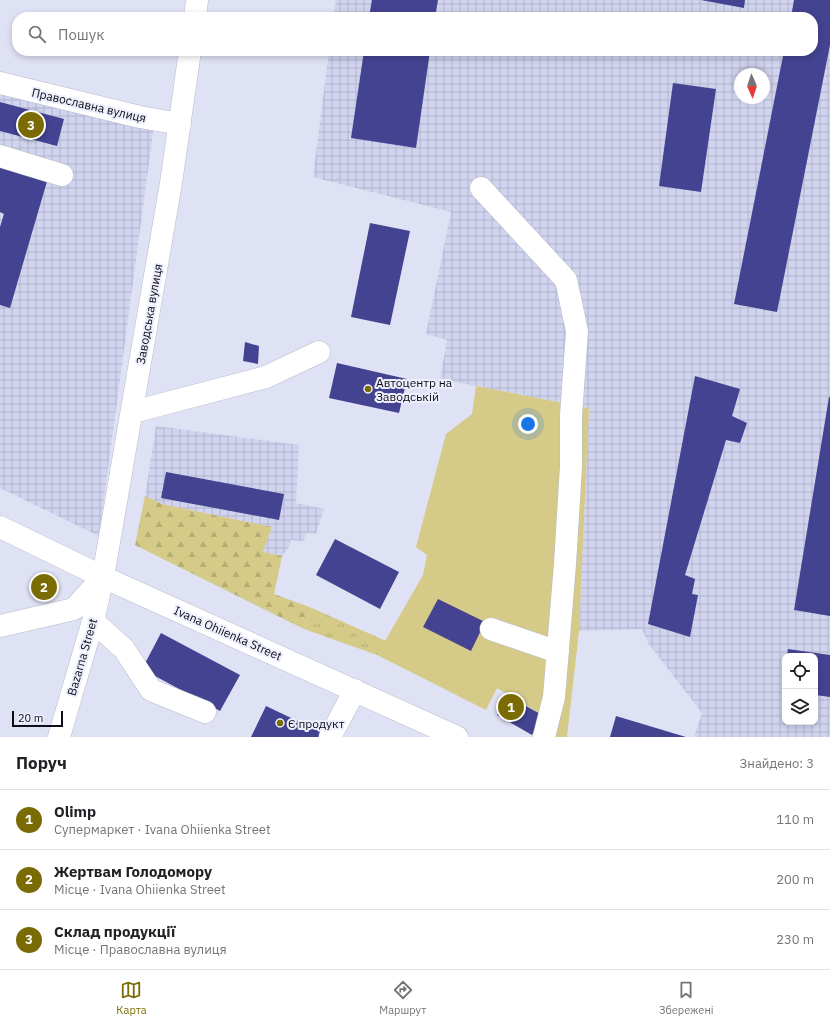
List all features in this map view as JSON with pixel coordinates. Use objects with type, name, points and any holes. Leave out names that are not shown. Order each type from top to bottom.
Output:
[{"type":"street","points":[[196,12],[197,0]]},
{"type":"street","name":"Заводська вулиця","points":[[103,576],[180,124],[189,56]]},
{"type":"street","name":"Православна вулиця","points":[[0,83],[140,117],[180,124]]},
{"type":"street","points":[[0,156],[62,175]]},
{"type":"street","points":[[481,188],[566,280],[577,331],[571,416],[571,466],[558,652],[554,696],[544,737]]},
{"type":"street","points":[[132,412],[266,377],[319,352]]},
{"type":"street","name":"Ivana Ohiienka Street","points":[[0,527],[103,576],[458,737]]},
{"type":"street","points":[[0,626],[74,610],[103,576]]},
{"type":"street","name":"Bazarna Street","points":[[59,737],[93,621],[103,576]]},
{"type":"street","points":[[93,621],[124,649],[151,690],[205,712]]},
{"type":"street","points":[[491,629],[558,652]]},
{"type":"street","points":[[330,737],[354,690]]},
{"type":"shaded area","points":[[336,0],[830,0],[830,737],[694,737],[702,713],[648,643],[642,629],[579,631],[589,408],[440,379],[447,340],[426,334],[451,212],[313,177],[328,56],[818,56],[818,12],[334,12]]},
{"type":"shaded area","points":[[0,90],[154,125],[99,536],[0,488]]},
{"type":"shaded area","points":[[156,426],[299,445],[296,503],[324,509],[316,534],[307,533],[303,541],[291,540],[289,547],[282,556],[263,552],[272,527],[162,504],[145,496]]},
{"type":"green space","points":[[476,386],[589,408],[579,631],[567,737],[537,737],[532,735],[542,715],[497,688],[486,710],[377,655],[423,575],[427,555],[416,547],[446,434],[472,414]]},
{"type":"green space","points":[[145,496],[162,504],[272,527],[263,552],[282,556],[274,594],[312,608],[304,629],[135,545]]},
{"type":"green space","points":[[312,608],[386,641],[377,655],[304,629]]},
{"type":"building","points":[[372,0],[438,0],[436,12],[370,12]]},
{"type":"building","points":[[701,0],[745,0],[744,8]]},
{"type":"building","points":[[794,0],[830,0],[830,45],[777,312],[734,304],[783,56],[818,56],[818,12],[792,12]]},
{"type":"building","points":[[363,56],[429,56],[416,148],[351,138]]},
{"type":"building","points":[[673,83],[716,89],[701,192],[659,186]]},
{"type":"building","points":[[0,102],[64,119],[57,146],[0,131]]},
{"type":"building","points":[[0,165],[48,178],[10,308],[0,305],[0,227],[4,214],[0,212]]},
{"type":"building","points":[[370,223],[410,231],[390,325],[351,317]]},
{"type":"building","points":[[245,342],[259,346],[258,364],[243,361]]},
{"type":"building","points":[[337,363],[407,379],[399,413],[329,398]]},
{"type":"building","points":[[695,376],[740,389],[732,416],[747,423],[740,443],[726,440],[685,575],[695,579],[692,594],[698,595],[690,637],[648,624]]},
{"type":"building","points":[[830,397],[830,616],[794,610]]},
{"type":"building","points":[[166,472],[284,494],[279,520],[161,498]]},
{"type":"building","points":[[335,539],[399,572],[380,609],[316,575]]},
{"type":"building","points":[[438,599],[485,622],[471,651],[423,627]]},
{"type":"building","points":[[161,633],[240,675],[220,711],[142,669]]},
{"type":"building","points":[[788,649],[816,653],[787,653]]},
{"type":"building","points":[[818,653],[830,655],[830,697],[818,695]]},
{"type":"building","points":[[508,696],[542,715],[532,735],[497,715]]},
{"type":"building","name":"Є продукт","points":[[266,706],[325,734],[323,737],[251,737]]},
{"type":"building","points":[[616,716],[686,737],[610,737]]},
{"type":"place","name":"Склад продукції","points":[[31,125]]},
{"type":"place","name":"Автоцентр на Заводській","points":[[368,389]]},
{"type":"place","name":"Жертвам Голодомору","points":[[44,587]]},
{"type":"place","name":"Olimp","points":[[511,707]]},
{"type":"place","name":"Є продукт","points":[[280,723]]}]
